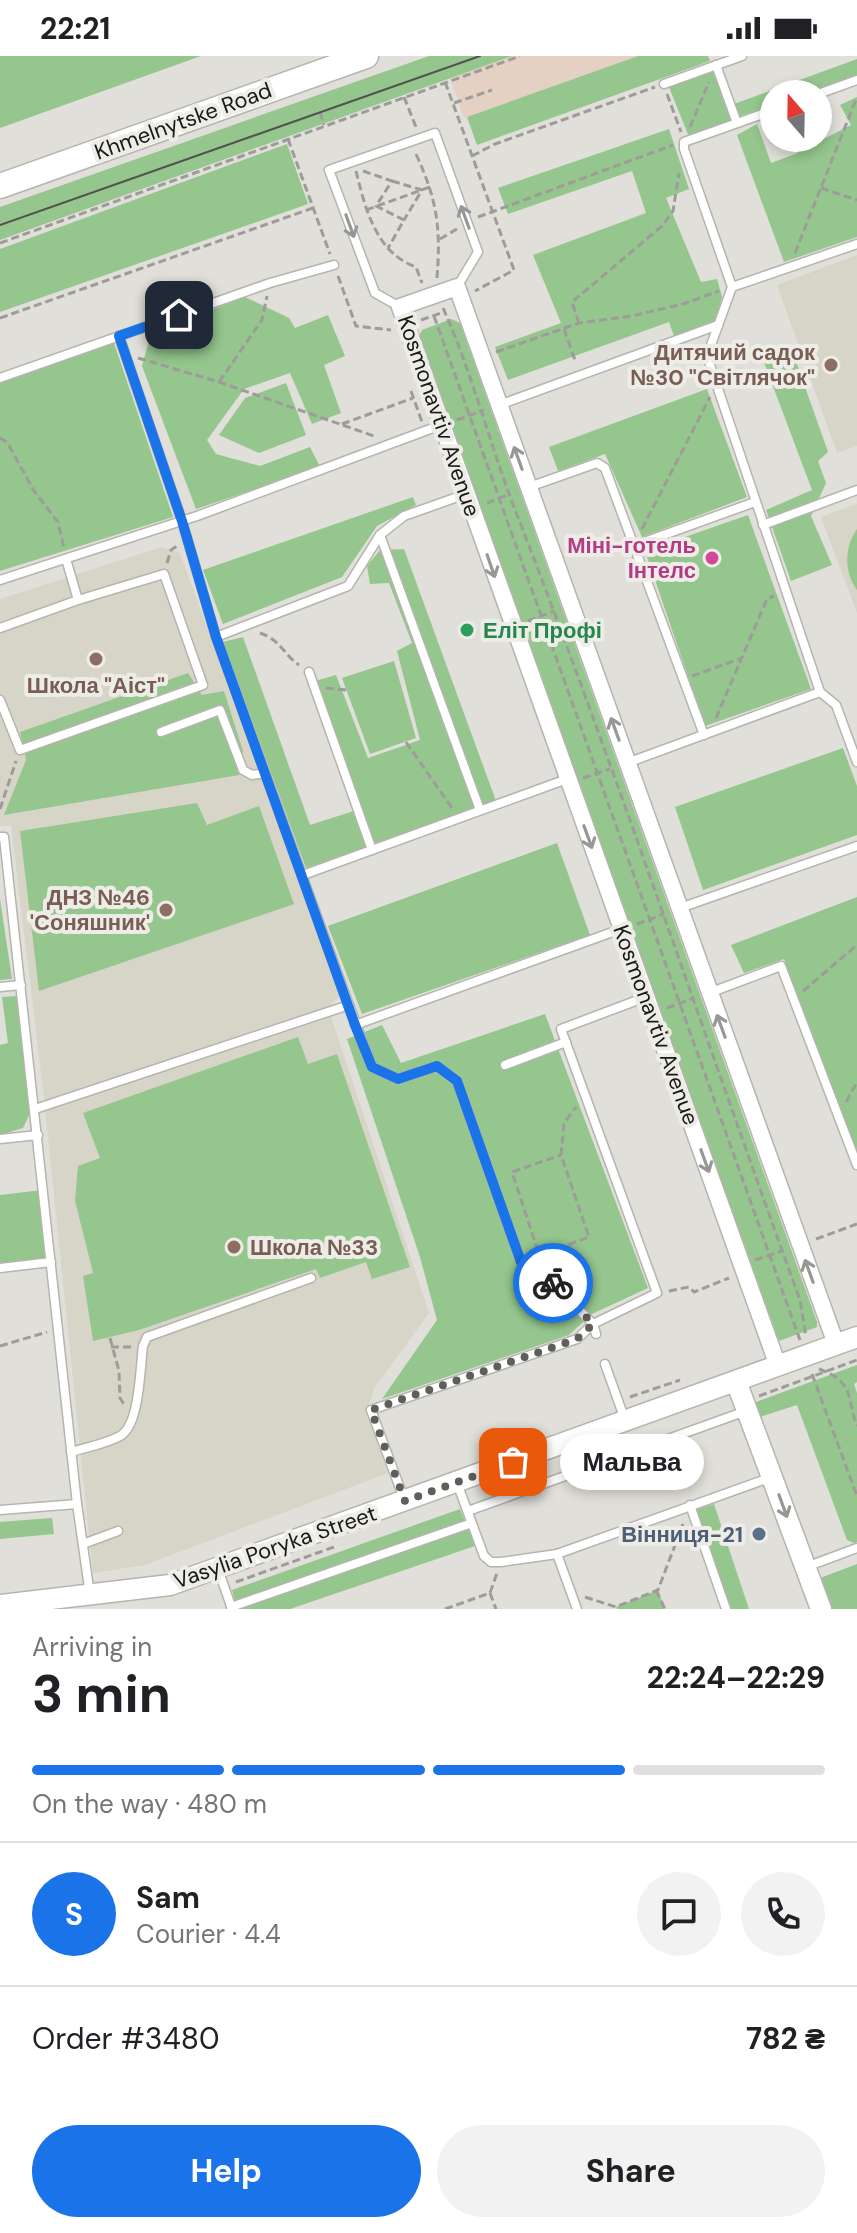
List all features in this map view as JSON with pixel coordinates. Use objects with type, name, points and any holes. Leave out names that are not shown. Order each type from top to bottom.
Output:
[{"type":"main road","name":"Khmelnytske Road","points":[[0,186],[366,56]]},
{"type":"street","points":[[457,287],[836,1344]]},
{"type":"street","name":"Kosmonavtiv Avenue","points":[[457,287],[400,307],[778,1366]]},
{"type":"street","name":"Vasylia Poryka Street","points":[[0,1605],[170,1585],[857,1337]]},
{"type":"street","points":[[736,1381],[821,1609]]},
{"type":"lane","points":[[664,84],[742,56]]},
{"type":"lane","points":[[716,65],[737,123]]},
{"type":"lane","points":[[832,89],[857,80]]},
{"type":"lane","points":[[760,115],[684,145],[732,287],[707,356],[820,692],[836,705],[857,762]]},
{"type":"lane","points":[[400,307],[375,293],[329,170],[435,133],[478,252],[457,287]]},
{"type":"lane","points":[[732,287],[857,244]]},
{"type":"lane","points":[[0,378],[270,283],[334,265]]},
{"type":"lane","points":[[499,405],[718,325]]},
{"type":"lane","points":[[119,336],[182,521],[216,637],[372,1067],[398,1079],[437,1066],[457,1081],[521,1262],[552,1282],[593,1324],[596,1334]]},
{"type":"lane","points":[[0,580],[182,521],[441,425]]},
{"type":"lane","points":[[528,487],[597,463],[605,468],[704,735]]},
{"type":"lane","points":[[763,525],[857,490]]},
{"type":"lane","points":[[216,637],[348,586],[380,535],[404,516],[468,501]]},
{"type":"lane","points":[[633,546],[755,502]]},
{"type":"lane","points":[[380,535],[480,810]]},
{"type":"lane","points":[[66,559],[78,600]]},
{"type":"lane","points":[[0,628],[164,574],[203,685],[20,750],[0,700]]},
{"type":"lane","points":[[309,672],[372,850]]},
{"type":"lane","points":[[627,763],[820,692]]},
{"type":"lane","points":[[161,732],[220,710],[243,770],[252,775],[265,773]]},
{"type":"lane","points":[[303,875],[568,781]]},
{"type":"lane","points":[[0,837],[4,837],[71,1452],[90,1595]]},
{"type":"lane","points":[[679,909],[857,846]]},
{"type":"lane","points":[[355,1025],[622,929]]},
{"type":"lane","points":[[709,993],[781,966],[856,1159]]},
{"type":"lane","points":[[0,987],[21,985]]},
{"type":"lane","points":[[405,1501],[371,1410],[577,1339],[593,1324],[657,1293],[561,1029],[646,997]]},
{"type":"lane","points":[[35,1109],[349,1005]]},
{"type":"lane","points":[[505,1065],[566,1042]]},
{"type":"lane","points":[[0,1139],[38,1135]]},
{"type":"lane","points":[[0,1268],[51,1262]]},
{"type":"lane","points":[[71,1452],[123,1434],[130,1427],[147,1337],[311,1278]]},
{"type":"lane","points":[[605,1364],[625,1421]]},
{"type":"lane","points":[[468,1511],[748,1410]]},
{"type":"lane","points":[[457,1482],[484,1556],[491,1562],[501,1562],[557,1554],[772,1477]]},
{"type":"lane","points":[[0,1510],[77,1504]]},
{"type":"lane","points":[[690,1505],[726,1609]]},
{"type":"lane","points":[[218,1569],[232,1608],[472,1523]]},
{"type":"lane","points":[[83,1544],[118,1531]]},
{"type":"lane","points":[[806,1567],[857,1548]]},
{"type":"lane","points":[[557,1554],[577,1609]]},
{"type":"path","points":[[0,243],[520,56]]},
{"type":"path","points":[[579,323],[572,302],[662,226],[673,211],[684,145],[716,65]]},
{"type":"path","points":[[288,139],[356,326],[394,330],[434,316],[473,301],[476,288],[514,270],[445,82]]},
{"type":"path","points":[[472,156],[495,144],[664,84],[684,145]]},
{"type":"path","points":[[453,104],[492,90]]},
{"type":"path","points":[[788,269],[857,97]]},
{"type":"path","points":[[320,112],[324,125]]},
{"type":"path","points":[[492,210],[684,145]]},
{"type":"path","points":[[422,190],[356,169],[366,210],[387,250],[404,263],[416,267],[427,298]]},
{"type":"path","points":[[376,206],[392,181]]},
{"type":"path","points":[[366,210],[431,187]]},
{"type":"path","points":[[821,188],[857,200]]},
{"type":"path","points":[[387,250],[422,190]]},
{"type":"path","points":[[376,206],[404,220]]},
{"type":"path","points":[[0,318],[313,208]]},
{"type":"path","points":[[219,382],[262,320],[270,283]]},
{"type":"path","points":[[492,353],[579,323],[657,310],[732,287]]},
{"type":"path","points":[[434,316],[857,1496]]},
{"type":"path","points":[[564,328],[577,365]]},
{"type":"path","points":[[128,355],[219,382],[397,443]]},
{"type":"path","points":[[633,546],[717,383]]},
{"type":"path","points":[[341,425],[413,398]]},
{"type":"path","points":[[441,425],[499,405]]},
{"type":"path","points":[[0,438],[7,442],[34,491],[58,522],[66,559]]},
{"type":"path","points":[[468,501],[498,499],[528,487]]},
{"type":"path","points":[[164,574],[171,550],[187,539]]},
{"type":"path","points":[[704,735],[713,725],[767,599],[785,592]]},
{"type":"path","points":[[512,626],[571,605]]},
{"type":"path","points":[[242,627],[275,639],[292,660],[309,672]]},
{"type":"path","points":[[683,679],[742,658]]},
{"type":"path","points":[[314,687],[347,690]]},
{"type":"path","points":[[406,742],[459,818]]},
{"type":"path","points":[[0,809],[20,750]]},
{"type":"path","points":[[568,781],[627,763]]},
{"type":"path","points":[[622,929],[679,909]]},
{"type":"path","points":[[794,998],[857,945]]},
{"type":"path","points":[[652,1013],[709,993]]},
{"type":"path","points":[[838,1116],[857,1082]]},
{"type":"path","points":[[561,1155],[512,1172],[539,1254],[589,1237],[561,1155],[564,1123],[585,1094]]},
{"type":"path","points":[[548,1252],[552,1282]]},
{"type":"path","points":[[657,1293],[689,1287],[694,1292],[733,1277]]},
{"type":"path","points":[[0,1346],[58,1328]]},
{"type":"path","points":[[110,1338],[119,1371],[122,1401],[127,1407],[135,1409]]},
{"type":"path","points":[[111,1347],[143,1346]]},
{"type":"path","points":[[665,1609],[658,1590],[690,1505]]},
{"type":"path","points":[[496,1609],[490,1593],[501,1562]]},
{"type":"path","points":[[571,1593],[616,1608],[658,1590]]},
{"type":"path","points":[[445,1609],[490,1593]]},
{"type":"shaded area","points":[[512,56],[638,56],[464,118],[450,78]]},
{"type":"shaded area","name":"Дитячий садок №30 \"Світлячок\"","points":[[857,255],[857,446],[837,453],[777,285]]},
{"type":"shaded area","points":[[857,504],[857,613],[821,517]]},
{"type":"shaded area","points":[[162,547],[180,553],[341,995],[328,1007],[429,1313],[375,1387],[366,1412],[388,1473],[145,1565],[93,1573],[44,1098],[11,825],[0,826],[0,599]]},
{"type":"green space","points":[[0,56],[201,56],[0,128]]},
{"type":"green space","points":[[429,56],[512,56],[0,240],[0,207]]},
{"type":"green space","points":[[638,56],[708,56],[710,61],[477,145],[467,117]]},
{"type":"green space","points":[[857,59],[857,76],[832,84],[832,80],[800,80]]},
{"type":"green space","points":[[716,71],[733,121],[689,137],[669,87]]},
{"type":"green space","points":[[760,94],[760,110],[738,117],[734,104]]},
{"type":"green space","points":[[857,97],[857,237],[784,262],[737,135],[757,124],[760,152],[767,152],[771,163],[797,152],[832,152],[832,135],[851,125],[840,105]]},
{"type":"green space","points":[[669,129],[689,189],[666,198],[701,282],[717,279],[722,297],[715,322],[674,336],[669,322],[508,380],[495,347],[561,323],[533,255],[646,213],[632,171],[508,214],[498,188]]},
{"type":"green space","points":[[287,144],[308,204],[0,312],[0,249]]},
{"type":"green space","points":[[245,297],[289,318],[295,328],[328,315],[345,356],[324,365],[341,413],[312,424],[290,373],[244,389],[207,440],[216,454],[260,466],[310,447],[320,467],[196,509],[142,366],[151,333]]},
{"type":"green space","points":[[451,319],[460,323],[817,1322],[817,1327],[779,1341],[418,339],[422,330]]},
{"type":"green space","points":[[114,343],[173,517],[0,571],[0,383]]},
{"type":"green space","points":[[791,347],[828,452],[818,461],[826,483],[811,516],[832,565],[791,581],[766,510],[812,490],[762,357]]},
{"type":"green space","points":[[286,383],[306,435],[259,453],[219,435],[245,398]]},
{"type":"green space","points":[[707,389],[747,497],[642,537],[605,454],[558,471],[549,447]]},
{"type":"green space","points":[[413,497],[416,505],[377,526],[342,577],[223,624],[203,570]]},
{"type":"green space","points":[[748,515],[811,689],[705,726],[645,551]]},
{"type":"green space","points":[[857,529],[857,590],[847,560]]},
{"type":"green space","points":[[404,549],[496,801],[306,868],[223,642],[243,637],[310,825],[360,809],[315,681],[336,675],[368,758],[420,740],[397,651],[412,643],[389,583],[370,584],[367,566],[380,550]]},
{"type":"green space","points":[[394,661],[416,738],[370,754],[342,678]]},
{"type":"green space","points":[[188,673],[202,695],[224,691],[243,751],[239,775],[4,815],[26,760],[20,732]]},
{"type":"green space","points":[[843,748],[857,786],[857,835],[703,890],[675,807]]},
{"type":"green space","points":[[197,803],[207,825],[259,806],[294,904],[39,991],[20,831]]},
{"type":"green space","points":[[557,843],[590,935],[362,1014],[328,926]]},
{"type":"green space","points":[[857,897],[857,1156],[784,959],[744,973],[731,945]]},
{"type":"green space","points":[[0,899],[12,979],[0,980]]},
{"type":"green space","points":[[18,996],[31,1111],[23,1128],[0,1135],[0,1045],[8,1043],[2,997]]},
{"type":"green space","points":[[545,1014],[648,1288],[592,1314],[569,1335],[382,1399],[437,1320],[420,1257],[347,1039],[382,1025],[401,1063]]},
{"type":"green space","points":[[298,1037],[308,1064],[337,1054],[410,1267],[372,1279],[366,1262],[320,1278],[316,1269],[139,1330],[93,1341],[83,1276],[93,1273],[75,1201],[78,1166],[100,1158],[83,1113]]},
{"type":"green space","points":[[42,1190],[50,1260],[0,1266],[0,1195]]},
{"type":"green space","points":[[857,1365],[857,1382],[854,1384],[857,1393],[857,1542],[854,1543],[847,1540],[797,1405],[760,1417],[756,1402]]},
{"type":"green space","points":[[714,1504],[749,1609],[731,1609],[695,1510]]},
{"type":"green space","points":[[460,1509],[475,1546],[290,1609],[237,1609],[232,1590]]},
{"type":"green space","points":[[52,1518],[54,1534],[0,1539],[0,1522]]},
{"type":"green space","points":[[857,1564],[857,1609],[831,1609],[820,1578]]},
{"type":"green space","points":[[658,1590],[665,1609],[616,1607]]},
{"type":"tram line","points":[[0,225],[480,56]]},
{"type":"way so far","points":[[513,1462],[405,1501],[371,1410],[577,1339],[593,1324],[553,1283]]},
{"type":"place","name":"Дитячий садок №30 \"Світлячок\"","points":[[831,365]]},
{"type":"place","name":"Міні-готель Інтелс","points":[[712,558]]},
{"type":"place","name":"Еліт Профі","points":[[467,630]]},
{"type":"place","name":"Школа \"Аіст\"","points":[[96,659]]},
{"type":"place","name":"ДНЗ №46 'Соняшник'","points":[[166,910]]},
{"type":"place","name":"Школа №33","points":[[234,1247]]},
{"type":"place","name":"Мальва","points":[[513,1462]]},
{"type":"place","name":"Вінниця-21","points":[[759,1534]]},
{"type":"route","points":[[179,315],[119,336],[182,521],[216,637],[355,1025],[372,1067],[398,1079],[437,1066],[457,1081],[521,1262],[553,1283]]}]
